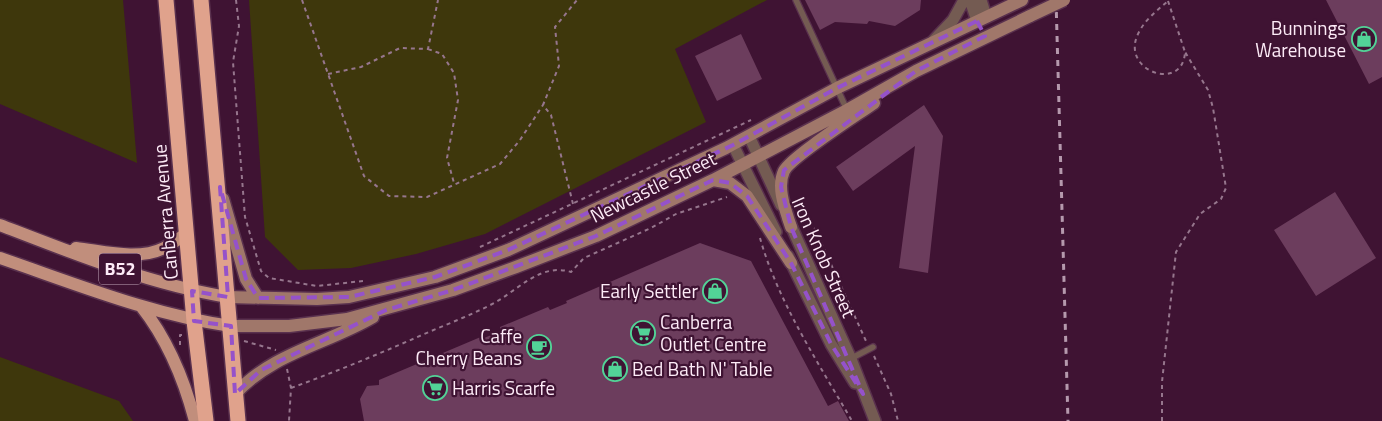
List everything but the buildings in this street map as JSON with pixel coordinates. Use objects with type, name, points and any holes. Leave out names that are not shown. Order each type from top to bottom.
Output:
[{"type":"highway","name":"Canberra Avenue","points":[[166,0],[194,321],[206,421]]},
{"type":"highway","points":[[201,0],[220,186],[228,297],[236,331],[235,394],[238,421]]},
{"type":"main road","name":"Newcastle Street","points":[[236,331],[347,319],[386,310],[453,290],[596,236],[713,180],[847,110],[916,71],[1064,0]]},
{"type":"main road","name":"Newcastle Street","points":[[192,291],[228,297],[317,299],[349,296],[435,277],[508,250],[733,145],[837,88],[932,41],[982,19],[1012,1]]},
{"type":"main road","points":[[982,19],[989,35]]},
{"type":"main road","points":[[792,227],[781,187],[784,170],[916,71]]},
{"type":"main road","points":[[713,180],[730,183],[747,196],[792,263]]},
{"type":"main road","points":[[220,186],[246,279],[258,298]]},
{"type":"main road","name":"B52","points":[[0,225],[136,276],[192,291]]},
{"type":"main road","points":[[49,244],[105,252],[149,253],[164,248],[187,233]]},
{"type":"main road","name":"B52","points":[[0,258],[141,306],[154,323],[173,358],[188,394],[195,421]]},
{"type":"main road","points":[[141,306],[236,331]]},
{"type":"main road","points":[[235,394],[250,378],[261,370],[324,339],[352,330],[386,310]]},
{"type":"street","points":[[932,41],[953,20],[964,0]]},
{"type":"street","points":[[970,0],[982,19]]},
{"type":"street","points":[[981,0],[982,19]]},
{"type":"street","name":"Iron Knob Street","points":[[749,136],[792,227],[846,361]]},
{"type":"street","name":"Iron Knob Street","points":[[733,145],[792,263],[863,394],[875,421]]},
{"type":"lane","points":[[796,0],[847,110]]},
{"type":"lane","points":[[846,361],[871,348]]},
{"type":"path","points":[[236,0],[240,26],[233,62],[245,217],[261,271],[269,278],[317,286],[364,280]]},
{"type":"path","points":[[302,0],[364,176],[389,196],[427,197],[500,164],[543,105],[559,66],[555,27],[577,0]]},
{"type":"path","points":[[428,49],[438,0]]},
{"type":"path","points":[[1162,421],[1162,382],[1176,252],[1200,214],[1221,199],[1226,188],[1214,108],[1208,90],[1185,52],[1168,1],[1157,8],[1138,32],[1134,42],[1134,52],[1148,70],[1158,74],[1168,74],[1177,70],[1184,60],[1185,52]]},
{"type":"path","points":[[328,75],[361,67],[400,48],[428,49],[442,54],[454,73],[458,100],[446,158],[454,184]]},
{"type":"path","points":[[543,105],[551,115],[573,204]]},
{"type":"path","points":[[475,249],[720,135]]},
{"type":"path","points":[[291,388],[342,370],[466,316],[496,302],[538,273],[554,270],[571,272],[584,258],[651,228],[676,214],[733,195]]},
{"type":"path","points":[[797,214],[815,229],[887,382],[898,421]]},
{"type":"path","points":[[759,235],[766,261],[806,340],[852,421]]},
{"type":"path","points":[[236,331],[248,341]]},
{"type":"path","points":[[236,331],[248,341],[276,350]]},
{"type":"path","points":[[180,335],[196,337]]},
{"type":"path","points":[[288,374],[291,388],[289,421]]},
{"type":"highlighted area","points":[[977,21],[985,36],[916,71],[784,170],[781,187],[791,227],[863,394],[831,344],[791,263],[747,196],[730,183],[713,180],[596,236],[453,290],[386,310],[261,370],[235,394],[231,326],[194,321],[192,291],[228,297],[220,187],[246,279],[258,298],[349,297],[435,277],[508,250],[733,145],[837,88]]},
{"type":"shaded area","points":[[0,0],[123,0],[137,163],[0,104]]},
{"type":"shaded area","points":[[249,0],[767,0],[675,49],[706,122],[485,234],[416,254],[351,268],[298,270],[265,237]]},
{"type":"shaded area","points":[[0,357],[119,401],[133,421],[0,421]]},
{"type":"railway","points":[[1056,0],[1068,421]]},
{"type":"place","name":"Bunnings Warehouse","points":[[1364,39]]},
{"type":"place","name":"Early Settler","points":[[715,291]]},
{"type":"place","name":"Canberra Outlet Centre","points":[[643,333]]},
{"type":"place","name":"Caffe Cherry Beans","points":[[539,347]]},
{"type":"place","name":"Bed Bath N' Table","points":[[615,369]]},
{"type":"place","name":"Harris Scarfe","points":[[435,388]]}]
